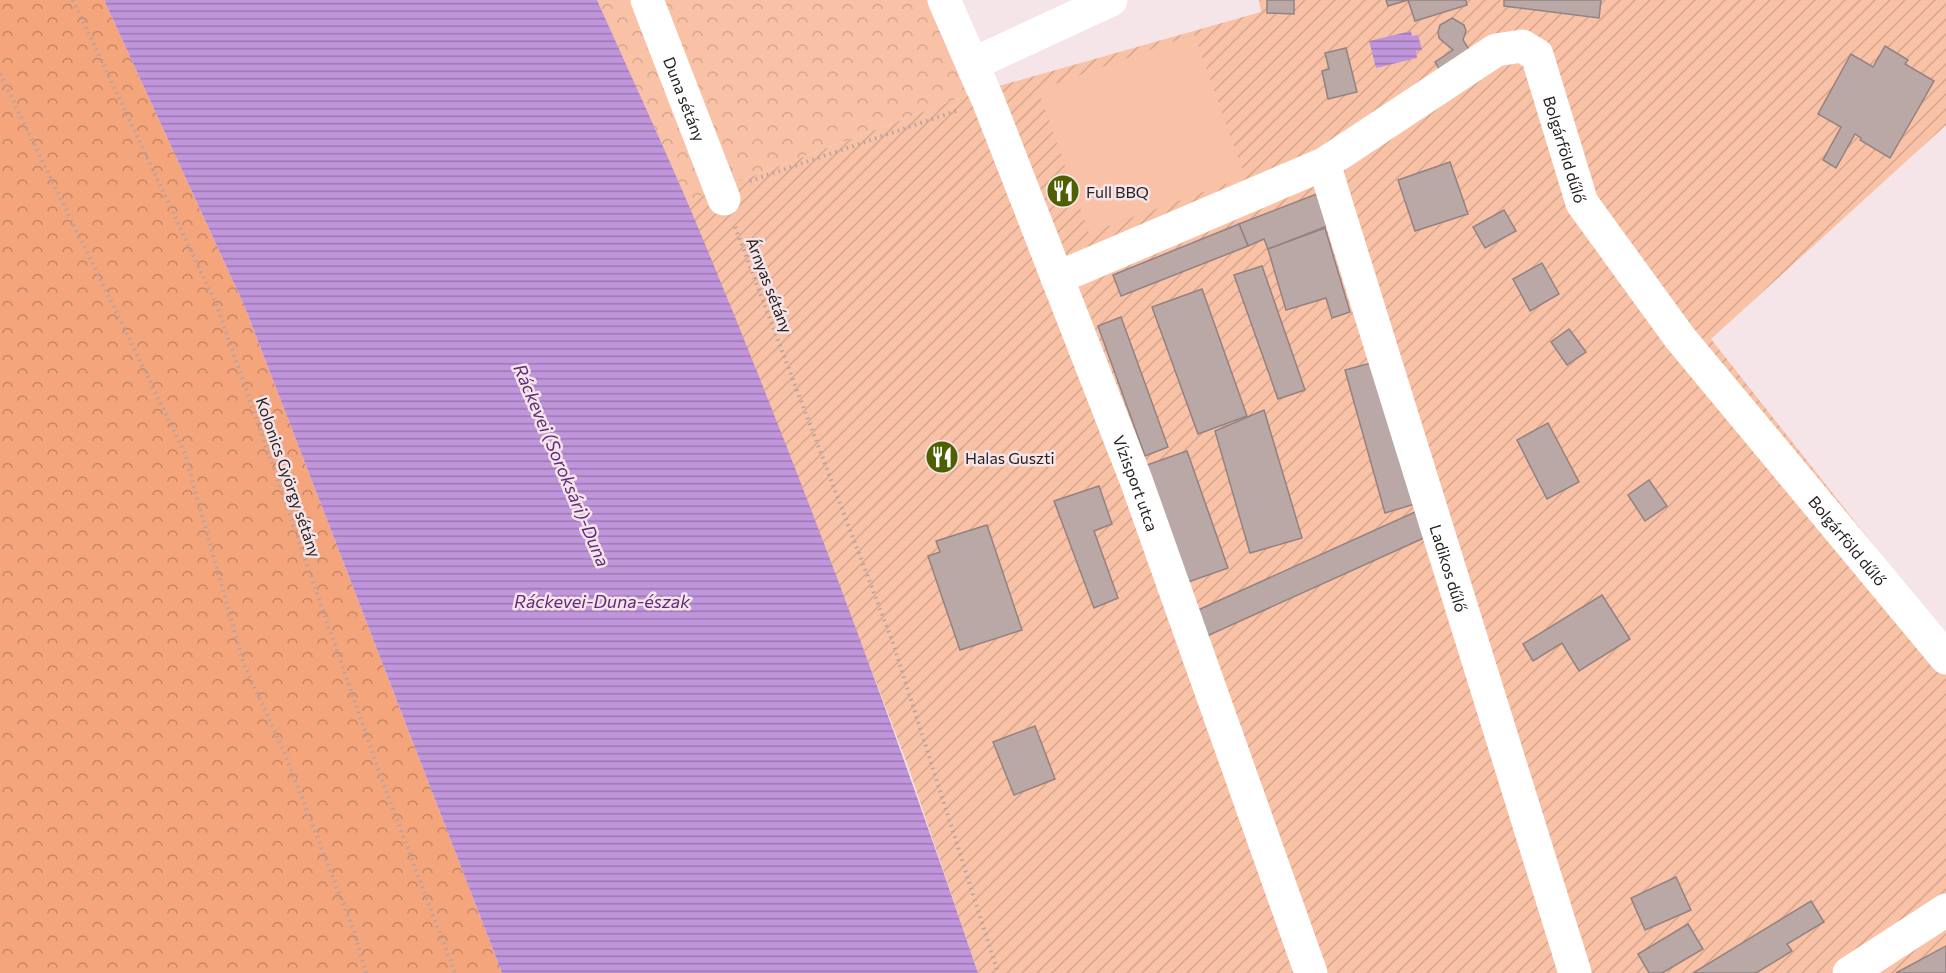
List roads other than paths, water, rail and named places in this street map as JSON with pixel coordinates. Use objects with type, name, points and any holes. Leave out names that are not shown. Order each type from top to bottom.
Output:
[{"type":"street","name":"Duna sétány","points":[[647,0],[724,199]]},
{"type":"street","name":"Vízisport utca","points":[[944,0],[988,100],[1136,480],[1311,973]]},
{"type":"street","points":[[973,64],[1111,0]]},
{"type":"street","name":"Bolgárföld dűlő","points":[[1057,278],[1324,164],[1496,50],[1522,46],[1537,55],[1582,203],[1680,338],[1946,658]]},
{"type":"street","name":"Ladikos dűlő","points":[[1324,164],[1575,973]]},
{"type":"street","points":[[1849,973],[1946,910]]},
{"type":"water","name":"Ráckevei-Duna-észak","points":[[104,0],[597,0],[687,201],[803,488],[910,778],[978,973],[502,973],[244,305]]},
{"type":"water","points":[[1411,31],[1412,36],[1418,35],[1422,50],[1416,51],[1417,58],[1376,68],[1369,41]]},
{"type":"place","name":"Full BBQ","points":[[1063,191]]},
{"type":"place","name":"Halas Guszti","points":[[942,457]]},
{"type":"water label","name":"Ráckevei (Soroksári)-Duna","points":[[562,465]]}]
